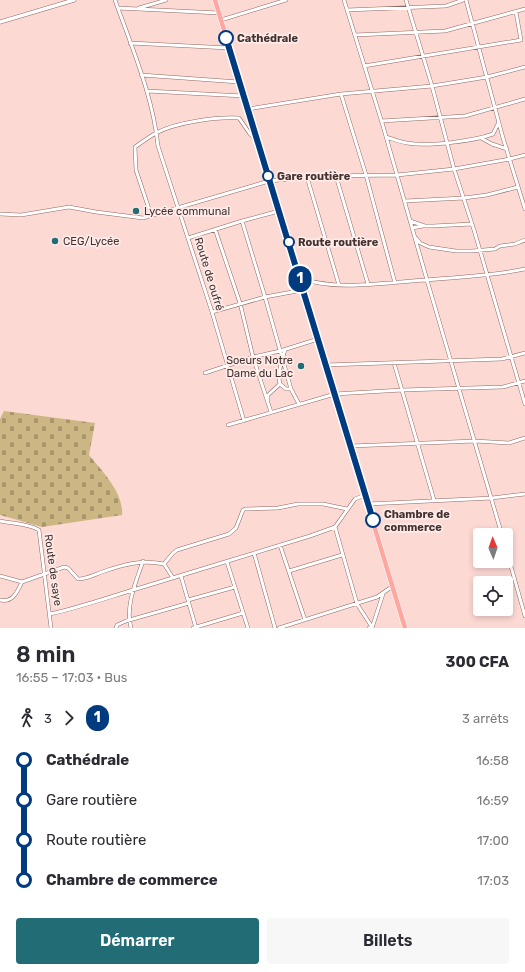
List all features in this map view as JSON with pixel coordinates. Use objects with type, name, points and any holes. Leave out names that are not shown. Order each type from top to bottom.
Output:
[{"type":"main road","points":[[214,0],[366,494],[405,628]]},
{"type":"street","points":[[0,22],[74,0]]},
{"type":"street","name":"Route de oufré","points":[[116,0],[147,91],[157,133],[158,146],[212,312],[244,422]]},
{"type":"street","points":[[135,9],[156,1],[166,0]]},
{"type":"street","points":[[221,20],[286,0]]},
{"type":"street","points":[[344,0],[382,121],[500,528]]},
{"type":"street","points":[[406,0],[432,86],[454,169],[472,224],[525,404]]},
{"type":"street","points":[[347,10],[446,6],[463,0]]},
{"type":"street","points":[[466,0],[495,108],[525,209]]},
{"type":"street","points":[[118,8],[219,13]]},
{"type":"street","points":[[355,35],[445,31],[525,9]]},
{"type":"street","points":[[364,66],[521,40],[516,12]]},
{"type":"street","points":[[130,43],[229,48]]},
{"type":"street","points":[[248,109],[340,94],[432,86],[487,77],[525,67]]},
{"type":"street","points":[[141,75],[240,82]]},
{"type":"street","points":[[147,91],[244,96]]},
{"type":"street","points":[[340,94],[366,175],[396,283]]},
{"type":"street","points":[[382,121],[428,117],[441,118],[465,116],[525,99]]},
{"type":"street","points":[[151,215],[136,170],[135,147],[157,133],[178,126],[219,118],[239,118],[250,134],[257,140]]},
{"type":"street","points":[[386,138],[408,143],[425,144],[481,138],[493,134],[499,122]]},
{"type":"street","points":[[481,138],[492,144],[507,149]]},
{"type":"street","points":[[0,214],[21,215],[69,207],[143,218],[270,181],[307,177],[397,175],[454,169],[525,155]]},
{"type":"street","points":[[336,176],[368,284]]},
{"type":"street","points":[[307,177],[339,285]]},
{"type":"street","points":[[405,201],[464,198],[487,195],[518,187]]},
{"type":"street","points":[[188,238],[278,211]]},
{"type":"street","points":[[242,221],[291,389],[299,404]]},
{"type":"street","points":[[410,221],[425,226]]},
{"type":"street","points":[[412,228],[472,224]]},
{"type":"street","points":[[215,229],[240,303],[253,357],[271,412]]},
{"type":"street","points":[[415,236],[420,243],[429,247],[456,251],[495,249],[500,246],[515,244],[525,240]]},
{"type":"street","points":[[300,278],[311,282],[339,285],[396,283],[486,275],[525,268]]},
{"type":"street","points":[[212,312],[240,303],[303,290]]},
{"type":"street","points":[[205,373],[228,367],[253,357],[285,350],[318,339]]},
{"type":"street","points":[[285,350],[281,370],[278,376],[280,384],[286,389],[291,389]]},
{"type":"street","points":[[326,365],[502,359],[525,353]]},
{"type":"street","points":[[394,362],[434,500]]},
{"type":"street","points":[[228,425],[244,422],[271,412],[335,394],[402,390],[503,388],[525,381]]},
{"type":"street","points":[[267,402],[268,395],[280,384]]},
{"type":"street","points":[[350,446],[475,441],[509,443],[525,438]]},
{"type":"street","points":[[50,614],[80,607],[335,527],[355,499],[366,494]]},
{"type":"street","points":[[368,504],[492,498],[525,494]]},
{"type":"street","points":[[164,564],[177,550],[229,534],[236,528],[245,509],[278,508],[298,504],[323,504],[347,509]]},
{"type":"street","name":"Route de saye","points":[[0,521],[17,522],[39,530],[52,628]]},
{"type":"street","points":[[335,527],[356,604],[371,628]]},
{"type":"street","points":[[280,545],[305,620]]},
{"type":"street","points":[[254,553],[275,628]]},
{"type":"street","points":[[289,571],[342,555]]},
{"type":"street","points":[[131,628],[128,620],[133,590],[143,561]]},
{"type":"street","points":[[0,576],[22,582],[64,567],[68,568],[78,579],[85,579],[119,566],[143,561],[154,561],[164,564],[173,578]]},
{"type":"street","points":[[227,562],[248,628]]},
{"type":"street","points":[[512,568],[525,616]]},
{"type":"street","points":[[181,576],[189,601],[195,628],[243,613]]},
{"type":"street","points":[[0,600],[5,601],[13,598],[17,594],[22,582]]},
{"type":"street","points":[[279,628],[377,597],[393,586]]},
{"type":"street","points":[[116,628],[121,622],[235,587]]},
{"type":"street","points":[[371,628],[383,593]]},
{"type":"green space","points":[[4,411],[95,423],[89,455],[106,475],[116,491],[122,507],[122,515],[42,527],[0,515],[0,419]]},
{"type":"bus line","name":"1","points":[[226,38],[373,520]]},
{"type":"place","name":"Cathédrale","points":[[226,38]]},
{"type":"place","name":"Gare routière","points":[[268,176]]},
{"type":"place","name":"Lycée communal","points":[[136,211]]},
{"type":"place","name":"CEG/Lycée","points":[[55,241]]},
{"type":"place","name":"Route routière","points":[[289,242]]},
{"type":"place","name":"Soeurs Notre Dame du Lac","points":[[301,366]]},
{"type":"place","name":"Chambre de commerce","points":[[373,520]]}]
